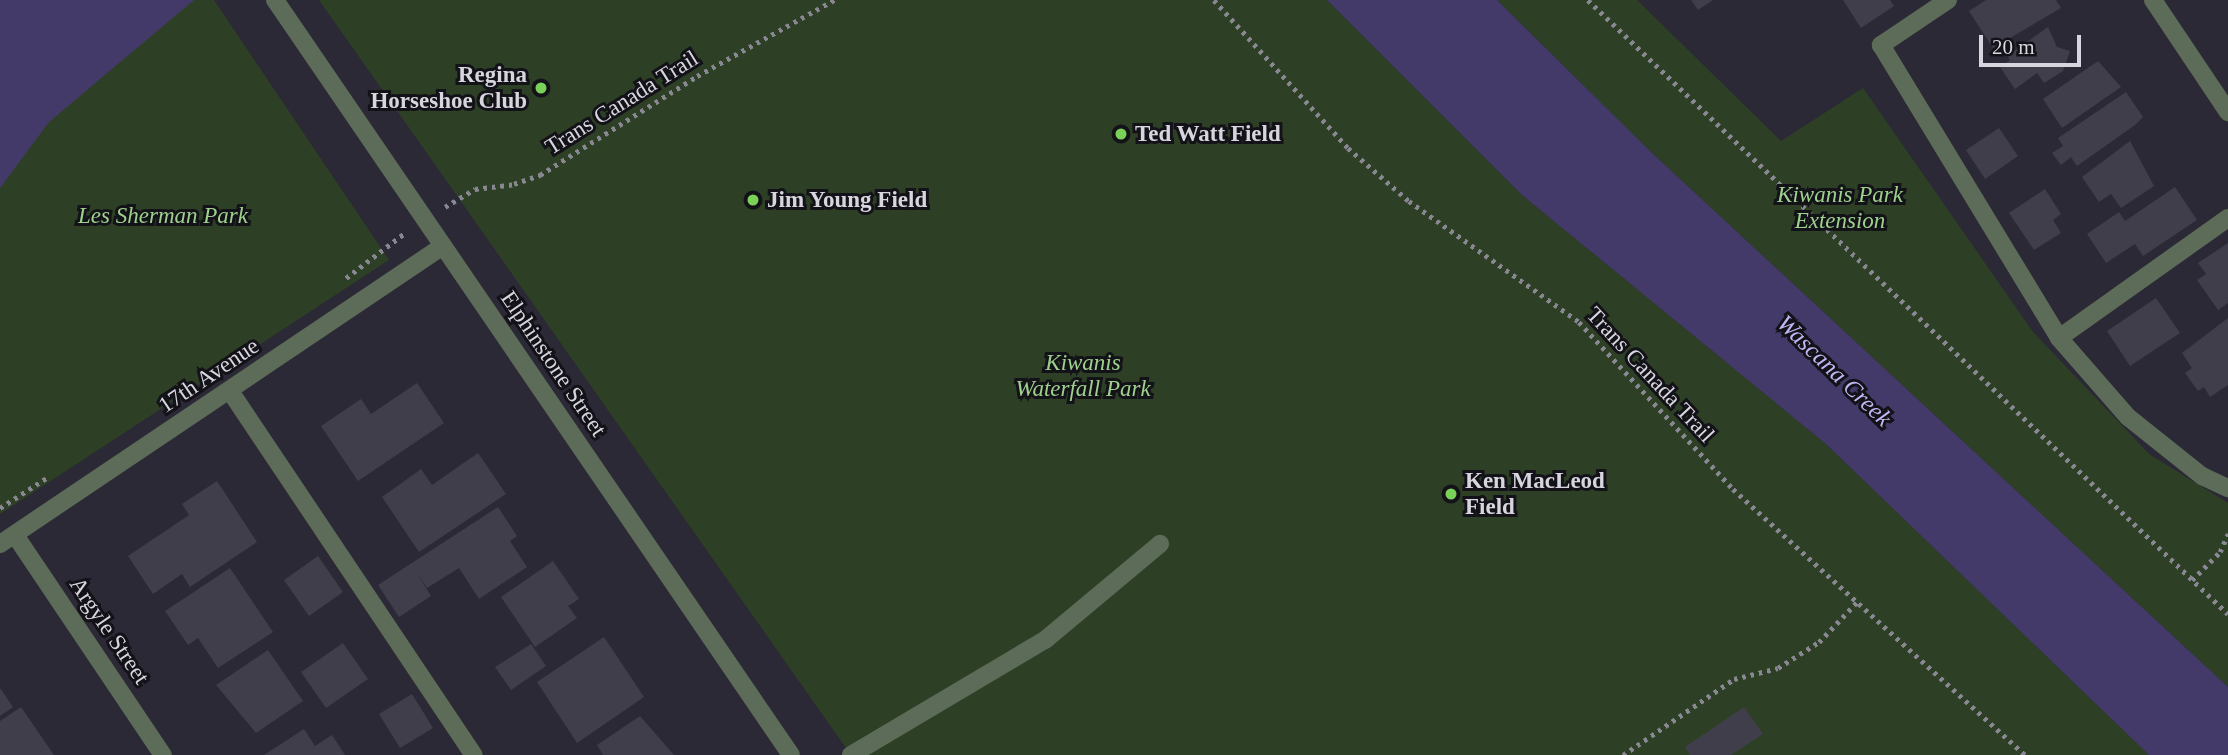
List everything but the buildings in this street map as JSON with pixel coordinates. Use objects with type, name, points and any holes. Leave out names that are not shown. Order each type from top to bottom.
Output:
[{"type":"street","name":"Elphinstone Street","points":[[275,0],[791,755]]},
{"type":"street","points":[[1948,0],[1881,45],[2059,338],[2128,416],[2202,476],[2228,488]]},
{"type":"street","points":[[2153,0],[2228,112]]},
{"type":"street","points":[[2059,338],[2228,218]]},
{"type":"street","name":"17th Avenue","points":[[7,539],[443,246]]},
{"type":"street","points":[[230,391],[474,755]]},
{"type":"street","name":"Argyle Street","points":[[7,539],[163,755]]},
{"type":"street","points":[[851,755],[1045,640],[1160,544]]},
{"type":"path","name":"Trans Canada Trail","points":[[425,220],[475,188],[514,184],[540,175],[697,76],[834,0]]},
{"type":"path","name":"Trans Canada Trail","points":[[1214,0],[1348,148],[1420,209],[1579,322],[1733,489],[1857,603],[1940,671],[2025,755]]},
{"type":"path","points":[[1588,0],[2228,614]]},
{"type":"path","points":[[2192,580],[2220,552],[2228,534]]},
{"type":"path","points":[[1623,755],[1734,679],[1779,668],[1819,642],[1857,603]]},
{"type":"green space","name":"Les Sherman Park","points":[[0,0],[214,0],[389,260],[0,514]]},
{"type":"green space","name":"Kiwanis Waterfall Park","points":[[319,0],[1327,0],[1522,195],[1826,444],[2149,755],[851,755]]},
{"type":"green space","name":"Kiwanis Park Extension","points":[[1497,0],[1637,0],[1781,141],[1863,88],[2033,332],[2149,454],[2228,503],[2228,687],[1653,154]]},
{"type":"water","points":[[0,0],[194,0],[49,122],[0,188]]},
{"type":"water","name":"Wascana Creek","points":[[1327,0],[1497,0],[1653,154],[2228,687],[2228,755],[2149,755],[1826,444],[1522,195]]},
{"type":"place","name":"Regina Horseshoe Club","points":[[541,88]]},
{"type":"place","name":"Ted Watt Field","points":[[1121,134]]},
{"type":"place","name":"Jim Young Field","points":[[753,200]]},
{"type":"place","name":"Ken MacLeod Field","points":[[1451,494]]}]
